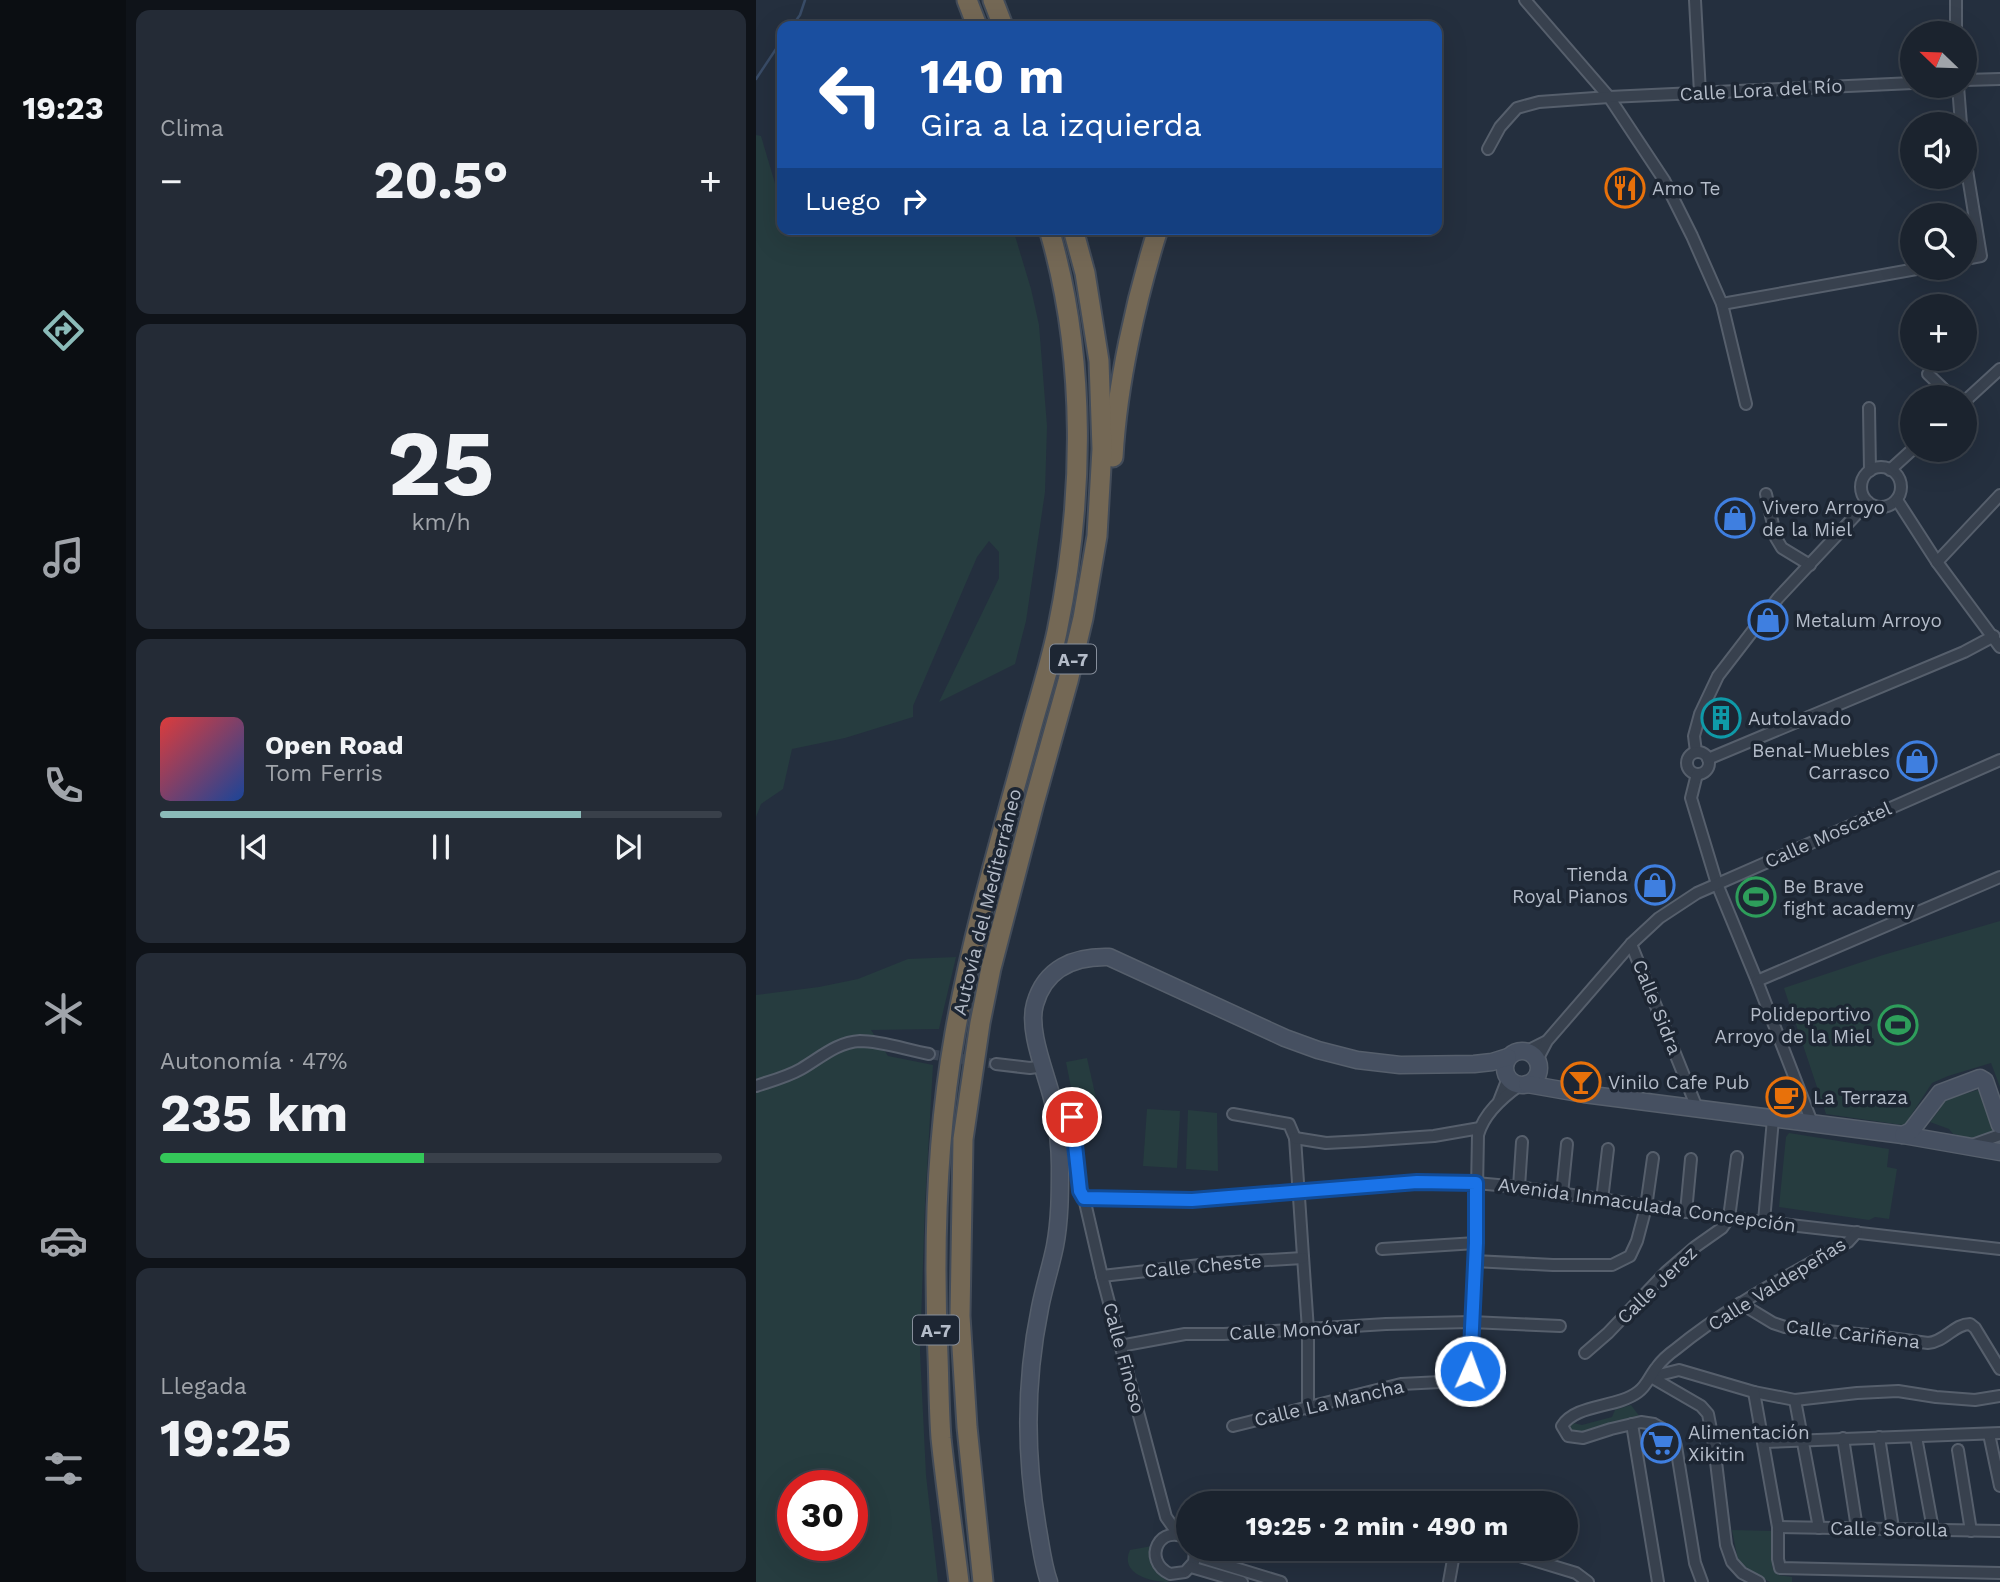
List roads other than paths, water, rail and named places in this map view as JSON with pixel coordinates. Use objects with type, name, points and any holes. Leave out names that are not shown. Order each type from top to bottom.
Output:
[{"type":"highway","points":[[967,0],[975,21]]},
{"type":"highway","points":[[993,0],[1001,21]]},
{"type":"highway","points":[[1040,235],[1054,287],[1068,320]]},
{"type":"highway","name":"Autovía del Mediterráneo","points":[[959,1582],[941,1435],[936,1320],[935,1236],[941,1136],[955,1033],[975,936],[1056,635],[1068,575],[1075,506],[1074,359],[1060,269],[1051,235]]},
{"type":"highway","name":"Autovía del Mediterráneo","points":[[983,1582],[967,1427],[960,1316],[963,1139],[979,1023],[991,968],[1068,681],[1083,618],[1097,536],[1102,449],[1099,361],[1085,273],[1075,235]]},
{"type":"highway","points":[[1097,536],[1110,498],[1116,426],[1127,361],[1142,286],[1156,235]]},
{"type":"highway","points":[[941,1435],[941,1537],[946,1582]]},
{"type":"street","points":[[1525,0],[1609,97],[1664,180],[1721,304],[1746,404]]},
{"type":"street","points":[[1695,0],[1700,93]]},
{"type":"street","points":[[1956,0],[1956,21]]},
{"type":"street","points":[[1978,80],[2000,79]]},
{"type":"street","name":"Calle Lora del Río","points":[[1488,149],[1500,127],[1517,108],[1539,102],[1900,84]]},
{"type":"street","points":[[1977,232],[1981,256],[1977,257]]},
{"type":"street","points":[[1721,304],[1900,272]]},
{"type":"street","points":[[1977,390],[2000,369]]},
{"type":"street","points":[[1928,374],[1939,385]]},
{"type":"street","points":[[1869,408],[1870,471]]},
{"type":"street","points":[[1890,470],[1900,461]]},
{"type":"street","points":[[1884,468],[1890,470],[1900,479],[1901,487],[1897,500],[1878,507],[1868,502],[1862,489],[1865,476],[1870,471],[1884,468]]},
{"type":"street","points":[[1766,494],[1776,538],[1782,548],[1810,565]]},
{"type":"street","points":[[1937,562],[2000,495]]},
{"type":"street","points":[[1897,500],[1937,562],[2000,647]]},
{"type":"street","points":[[1696,752],[1694,736],[1700,714],[1718,676],[1779,598],[1868,502]]},
{"type":"street","points":[[1708,759],[1964,652],[1994,636]]},
{"type":"street","points":[[1696,752],[1708,759],[1707,770],[1697,774],[1690,771],[1687,762],[1690,755],[1696,752]]},
{"type":"street","name":"Calle Moscatel","points":[[1534,1060],[1547,1041],[1631,944],[1659,918],[1697,893],[2000,761]]},
{"type":"street","points":[[1697,774],[1691,798],[1717,884],[1758,981],[1813,1125]]},
{"type":"street","points":[[1758,981],[2000,877]]},
{"type":"street","name":"Calle Sidra","points":[[1631,944],[1698,1108]]},
{"type":"street","points":[[1049,1582],[1033,1504],[1028,1416],[1040,1307],[1055,1245],[1060,1166],[1058,1135],[1033,1019],[1033,1008],[1047,980],[1055,972],[1063,965],[1089,956],[1109,957],[1266,1030],[1318,1050],[1383,1064],[1439,1066],[1485,1063],[1508,1057],[1517,1051],[1534,1060],[1544,1080],[1555,1088]]},
{"type":"street","points":[[756,1086],[801,1069],[847,1043],[867,1042],[929,1054]]},
{"type":"street","points":[[1508,1057],[1505,1066],[1516,1081]]},
{"type":"street","points":[[1471,1322],[1476,1243],[1476,1148],[1480,1128],[1516,1081],[1535,1079],[1534,1060]]},
{"type":"street","points":[[996,1064],[1030,1068],[1044,1066]]},
{"type":"street","points":[[1463,1065],[1516,1081],[1584,1094],[1903,1135],[2000,1152]]},
{"type":"street","points":[[1903,1135],[1911,1131],[1940,1093],[1980,1078],[1985,1081],[2000,1125]]},
{"type":"street","points":[[1233,1114],[1289,1124],[1295,1138],[1308,1330],[1308,1409]]},
{"type":"street","name":"Calle Finoso","points":[[1072,1117],[1082,1194],[1166,1517],[1162,1539],[1155,1556],[1160,1567],[1173,1578]]},
{"type":"street","points":[[1764,1221],[1773,1119]]},
{"type":"street","points":[[1295,1138],[1326,1143],[1351,1142],[1434,1136],[1480,1128]]},
{"type":"street","points":[[1966,1145],[1977,1144],[2000,1135]]},
{"type":"street","points":[[1519,1187],[1522,1142]]},
{"type":"street","points":[[1562,1194],[1567,1144]]},
{"type":"street","points":[[1602,1200],[1608,1149]]},
{"type":"street","points":[[1729,1218],[1737,1157]]},
{"type":"street","points":[[1474,1261],[1612,1265],[1630,1256],[1646,1207],[1653,1158]]},
{"type":"street","points":[[1686,1212],[1691,1159]]},
{"type":"street","name":"Avenida Inmaculada Concepción","points":[[1082,1194],[1192,1200],[1417,1182],[1476,1183],[1729,1218],[2000,1249]]},
{"type":"street","name":"Calle Jerez","points":[[1585,1353],[1608,1333],[1666,1272],[1722,1228],[1729,1218]]},
{"type":"street","name":"Calle Valdepeñas","points":[[1632,1424],[1583,1438],[1568,1436],[1562,1426],[1566,1420],[1579,1413],[1626,1400],[1640,1392],[1655,1368],[1676,1349],[1740,1303],[1848,1242],[1857,1233]]},
{"type":"street","points":[[1382,1249],[1476,1243]]},
{"type":"street","name":"Calle Cheste","points":[[1102,1276],[1218,1263],[1303,1258]]},
{"type":"street","name":"Calle Cariñena","points":[[1740,1303],[1773,1323],[1785,1327],[1928,1343],[1937,1342],[1965,1324],[1970,1324],[1998,1364]]},
{"type":"street","name":"Calle Monóvar","points":[[1120,1346],[1185,1334],[1308,1330],[1385,1324],[1471,1322],[1560,1326]]},
{"type":"street","name":"Calle La Mancha","points":[[1233,1426],[1401,1384],[1468,1379],[1471,1322]]},
{"type":"street","points":[[1651,1377],[1679,1370],[1754,1392],[1795,1400],[1898,1391],[1975,1400],[2000,1396]]},
{"type":"street","points":[[1651,1377],[1701,1406],[1708,1414],[1726,1545],[1732,1562],[1742,1573],[1759,1582]]},
{"type":"street","points":[[1754,1392],[1778,1527],[1780,1568],[2000,1573]]},
{"type":"street","points":[[1795,1400],[1819,1528]]},
{"type":"street","points":[[1658,1582],[1632,1424],[1641,1422],[1654,1424],[1672,1434],[1695,1563],[1702,1582]]},
{"type":"street","points":[[1764,1441],[1994,1433],[2000,1486]]},
{"type":"street","points":[[1879,1437],[1893,1528]]},
{"type":"street","points":[[1916,1437],[1933,1529]]},
{"type":"street","points":[[1843,1438],[1857,1528]]},
{"type":"street","points":[[1958,1450],[1971,1531]]},
{"type":"street","name":"Calle Finoso","points":[[1166,1517],[1176,1528]]},
{"type":"street","name":"Calle Sorolla","points":[[1778,1527],[2000,1531]]},
{"type":"street","points":[[1162,1539],[1176,1535]]},
{"type":"street","points":[[1221,1561],[1281,1582]]},
{"type":"street","points":[[1449,1582],[1453,1561]]},
{"type":"street","points":[[1536,1561],[1576,1573],[1588,1582]]},
{"type":"street","points":[[1173,1578],[1188,1574],[1242,1582]]},
{"type":"waterway","points":[[796,21],[805,0]]},
{"type":"waterway","points":[[756,79],[777,48]]},
{"type":"tunnel","points":[[929,1054],[996,1064]]},
{"type":"place","name":"Amo Te","points":[[1625,188]]},
{"type":"place","name":"Vivero Arroyo de la Miel","points":[[1735,518]]},
{"type":"place","name":"Metalum Arroyo","points":[[1768,620]]},
{"type":"place","name":"Autolavado","points":[[1721,718]]},
{"type":"place","name":"Benal-Muebles Carrasco","points":[[1917,761]]},
{"type":"place","name":"Tienda Royal Pianos","points":[[1655,885]]},
{"type":"place","name":"Be Brave fight academy","points":[[1756,897]]},
{"type":"place","name":"Polideportivo Arroyo de la Miel","points":[[1898,1025]]},
{"type":"place","name":"Vinilo Cafe Pub","points":[[1581,1082]]},
{"type":"place","name":"La Terraza","points":[[1786,1097]]},
{"type":"place","name":"Alimentación Xikitin","points":[[1661,1443]]}]
